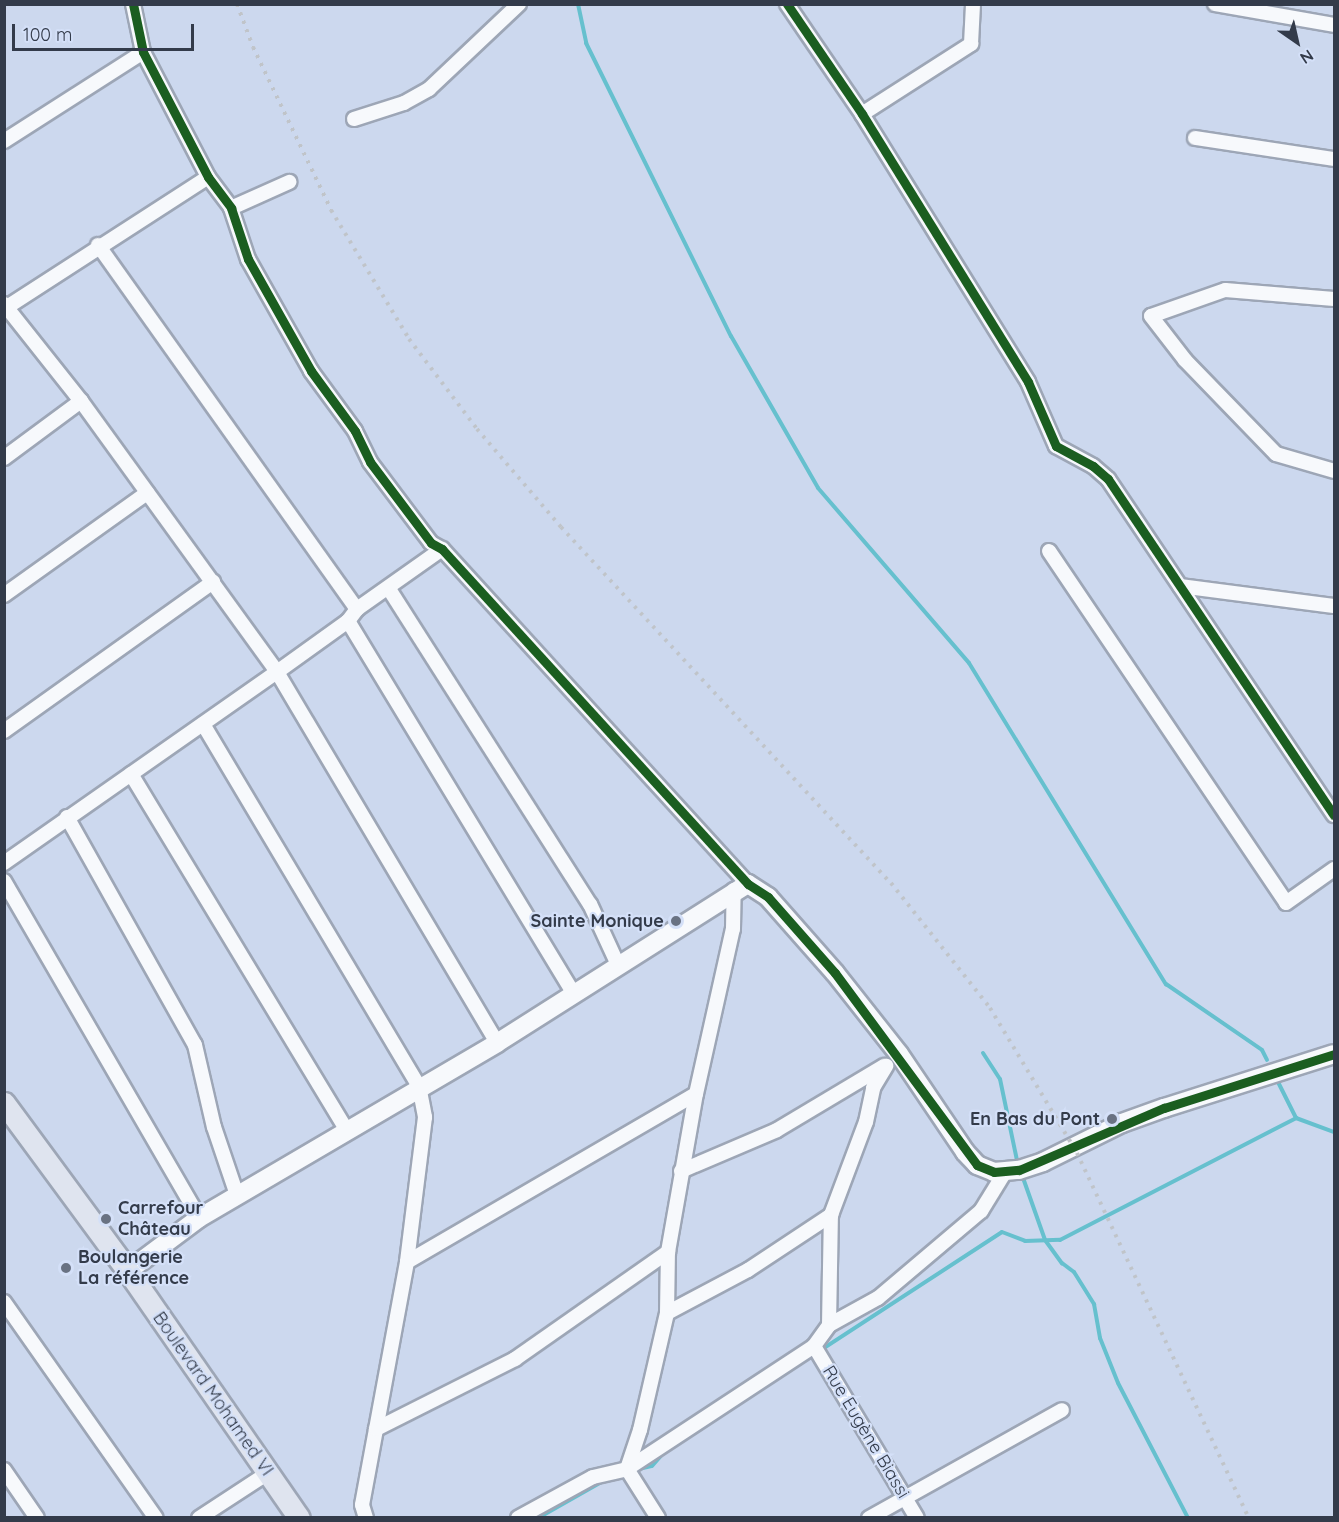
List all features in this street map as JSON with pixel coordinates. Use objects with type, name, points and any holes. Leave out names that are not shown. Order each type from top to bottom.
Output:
[{"type":"main road","name":"Boulevard Mohamed VI","points":[[4,1103],[128,1271],[299,1518]]},
{"type":"street","points":[[132,4],[143,52],[208,177],[231,208],[248,259],[311,371],[355,431],[370,462],[431,543],[442,549],[741,887]]},
{"type":"street","points":[[354,119],[404,103],[429,89],[519,4]]},
{"type":"street","points":[[787,4],[862,114],[1028,382],[1056,446],[1094,466],[1108,479],[1335,815]]},
{"type":"street","points":[[862,114],[971,44],[973,4]]},
{"type":"street","points":[[1215,4],[1335,26]]},
{"type":"street","points":[[4,141],[143,52]]},
{"type":"street","points":[[1195,138],[1335,159]]},
{"type":"street","points":[[208,177],[98,245],[5,307],[81,401],[277,672],[497,1043]]},
{"type":"street","points":[[231,208],[289,182]]},
{"type":"street","points":[[98,245],[357,609]]},
{"type":"street","points":[[1335,299],[1225,290],[1150,316],[1185,360],[1276,454],[1335,471]]},
{"type":"street","points":[[4,459],[81,401]]},
{"type":"street","points":[[4,595],[147,494]]},
{"type":"street","points":[[4,863],[277,672],[348,621],[357,609],[389,589],[442,549]]},
{"type":"street","points":[[1049,551],[1286,903],[1335,868]]},
{"type":"street","points":[[4,731],[213,582]]},
{"type":"street","points":[[1180,586],[1335,606]]},
{"type":"street","points":[[389,589],[590,904],[618,965]]},
{"type":"street","points":[[348,621],[574,994]]},
{"type":"street","points":[[204,724],[419,1086],[425,1117],[407,1262],[362,1505],[366,1518]]},
{"type":"street","points":[[131,774],[347,1130]]},
{"type":"street","points":[[67,817],[195,1045],[214,1127],[237,1195]]},
{"type":"street","points":[[4,881],[199,1218]]},
{"type":"street","points":[[627,1469],[640,1430],[667,1313],[668,1252],[681,1171],[741,887]]},
{"type":"street","points":[[128,1271],[199,1218],[419,1086],[497,1043],[741,887],[758,887],[776,905],[892,1060],[977,1165],[1005,1172],[1043,1162],[1122,1123],[1335,1054]]},
{"type":"street","points":[[681,1171],[777,1130],[892,1060]]},
{"type":"street","points":[[829,1325],[831,1215],[866,1122],[873,1088],[892,1060]]},
{"type":"street","points":[[407,1262],[696,1094]]},
{"type":"street","points":[[519,1518],[592,1476],[627,1469],[814,1346],[829,1325],[878,1298],[981,1211],[1005,1172]]},
{"type":"street","points":[[667,1313],[748,1270],[831,1215]]},
{"type":"street","points":[[376,1429],[516,1359],[668,1252]]},
{"type":"street","points":[[4,1302],[156,1518]]},
{"type":"street","name":"Rue Eugène Biassi","points":[[814,1346],[917,1518]]},
{"type":"street","points":[[869,1518],[907,1499],[1062,1410]]},
{"type":"street","points":[[627,1469],[658,1518]]},
{"type":"street","points":[[4,1470],[37,1518]]},
{"type":"street","points":[[198,1518],[268,1473]]},
{"type":"waterway","points":[[578,4],[586,43],[731,336],[818,488],[969,663],[1166,984],[1262,1050],[1267,1060]]},
{"type":"waterway","points":[[983,1053],[1000,1079],[1018,1165]]},
{"type":"waterway","points":[[1278,1082],[1296,1118],[1334,1132]]},
{"type":"waterway","points":[[752,1395],[1002,1232],[1025,1241],[1060,1240],[1296,1118]]},
{"type":"waterway","points":[[1022,1175],[1045,1240],[1062,1263],[1074,1272],[1094,1304],[1100,1338],[1118,1383],[1188,1518]]},
{"type":"waterway","points":[[634,1470],[652,1466],[667,1449]]},
{"type":"waterway","points":[[538,1518],[605,1480]]},
{"type":"railway","points":[[237,4],[253,47],[331,210],[409,339],[477,429],[561,527],[891,883],[990,1008],[1077,1153],[1249,1518]]},
{"type":"cycle path","points":[[133,4],[143,52],[208,177],[231,208],[248,259],[311,371],[355,431],[370,462],[431,543],[442,549],[748,884],[768,897],[835,973],[977,1165],[994,1172],[1019,1170],[1164,1108],[1334,1054]]},
{"type":"cycle path","points":[[787,4],[862,114],[1028,382],[1056,446],[1093,466],[1108,479],[1334,815]]},
{"type":"place","name":"Sainte Monique","points":[[676,921]]},
{"type":"place","name":"En Bas du Pont","points":[[1112,1119]]},
{"type":"place","name":"Carrefour Château","points":[[106,1219]]},
{"type":"place","name":"Boulangerie La référence","points":[[66,1268]]}]
